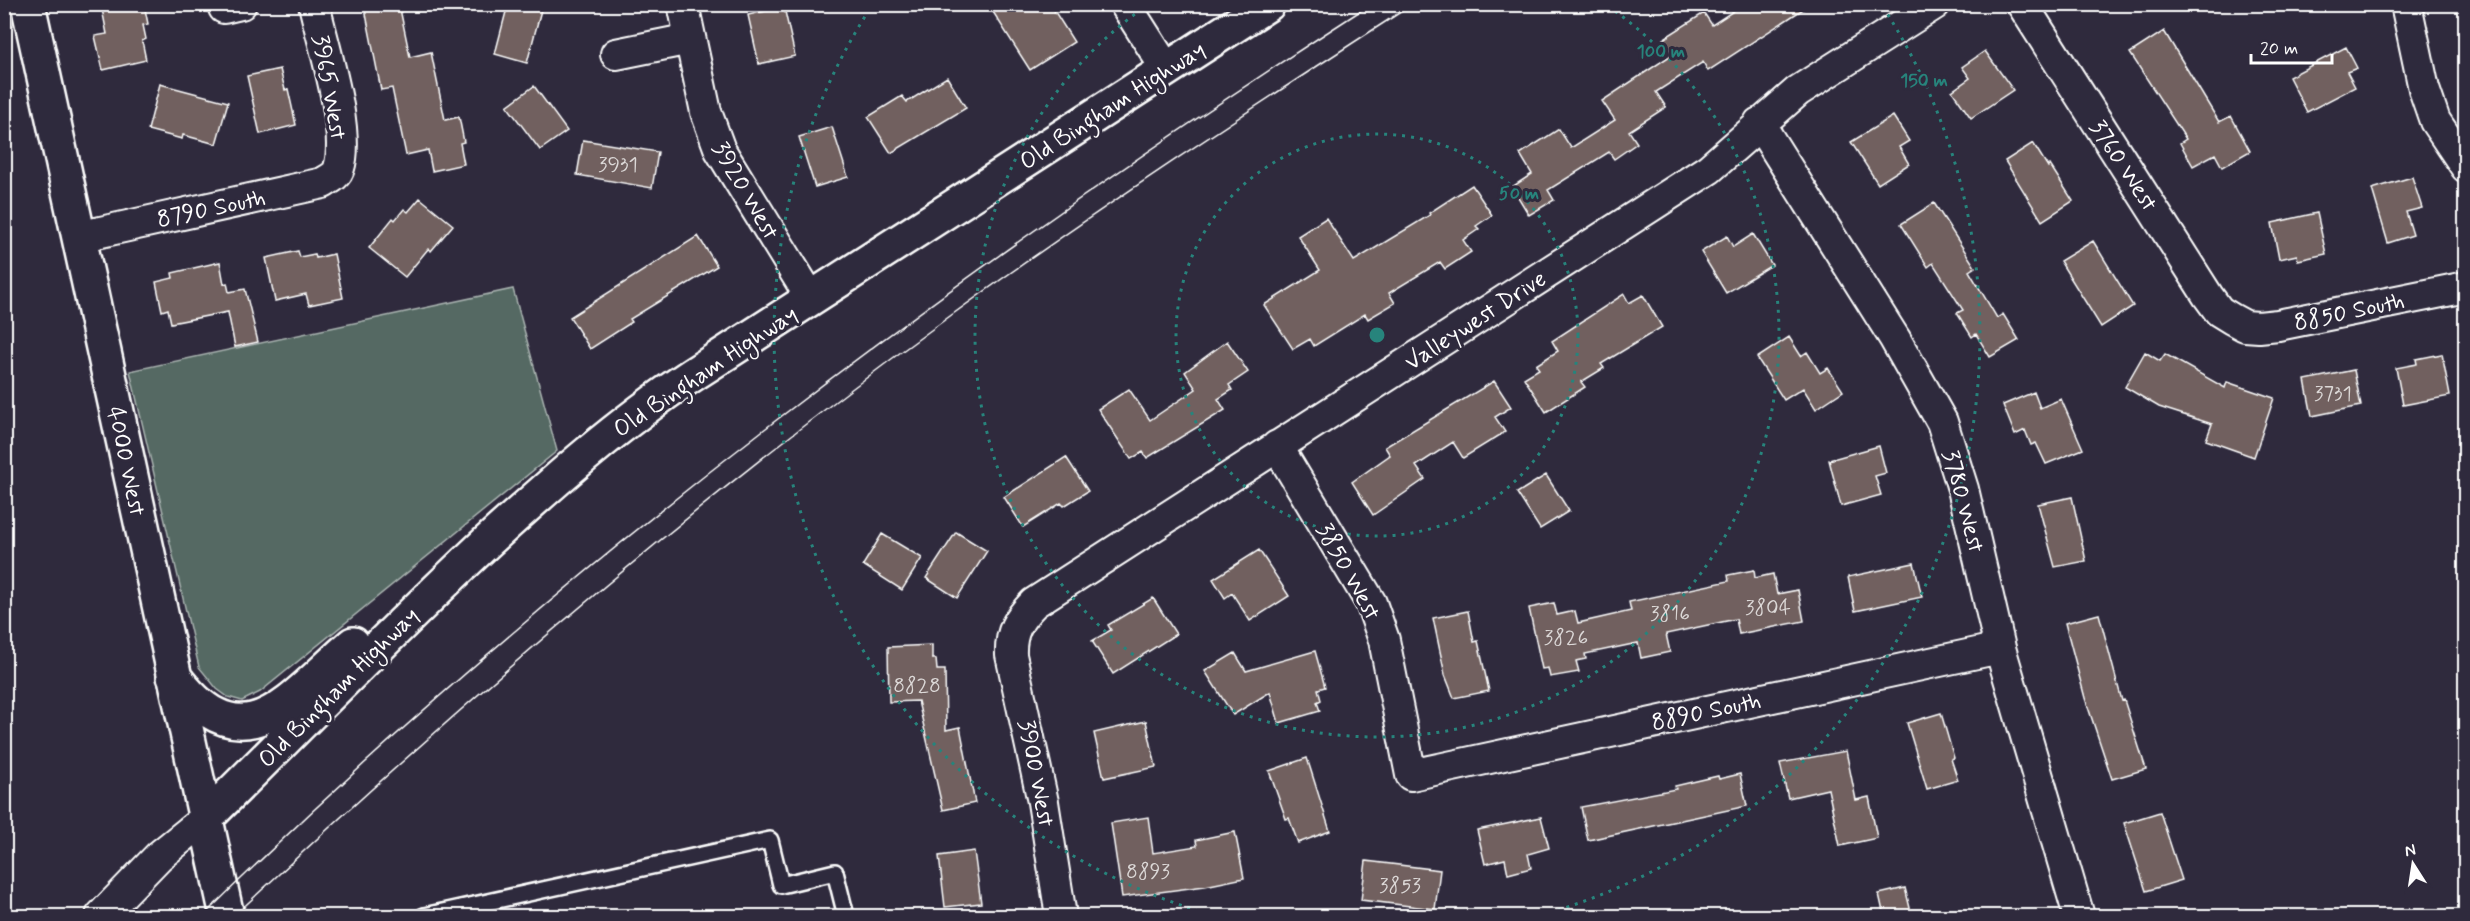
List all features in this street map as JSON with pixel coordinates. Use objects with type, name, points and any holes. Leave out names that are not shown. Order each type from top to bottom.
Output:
[{"type":"street","name":"4000 West","points":[[28,4],[226,916]]},
{"type":"street","name":"3965 West","points":[[315,4],[340,122],[342,147],[339,170]]},
{"type":"street","name":"3920 West","points":[[683,4],[706,112],[720,150],[810,298]]},
{"type":"street","points":[[1125,4],[1167,70]]},
{"type":"street","name":"Old Bingham Highway","points":[[101,916],[159,856],[206,818],[430,595],[554,481],[634,415],[810,298],[1268,4]]},
{"type":"street","name":"Valleywest Drive","points":[[1013,630],[1034,603],[1709,169],[1798,91],[1935,4]]},
{"type":"street","name":"3760 West","points":[[2022,4],[2208,296],[2219,311],[2232,319]]},
{"type":"street","points":[[2406,4],[2424,89],[2435,121],[2466,167]]},
{"type":"street","points":[[616,54],[690,39]]},
{"type":"street","name":"3780 West","points":[[1759,123],[1894,339],[1942,422],[1963,489],[2000,648],[2079,916]]},
{"type":"street","name":"8790 South","points":[[78,237],[323,183],[339,170]]},
{"type":"street","name":"8850 South","points":[[2232,319],[2245,326],[2278,325],[2466,287]]},
{"type":"street","name":"3850 West","points":[[1277,447],[1371,603],[1384,640],[1411,775]]},
{"type":"street","points":[[173,675],[185,691],[211,713],[235,721],[255,722],[273,714],[360,638],[430,595]]},
{"type":"street","name":"3900 West","points":[[1013,630],[1011,656],[1047,824],[1062,916]]},
{"type":"street","name":"8890 South","points":[[1411,775],[2000,648]]},
{"type":"lane","points":[[424,916],[770,840],[781,885],[835,872],[846,916]]},
{"type":"green space","points":[[513,289],[557,451],[260,692],[242,701],[228,697],[217,689],[199,667],[130,371]]},
{"type":"building","points":[[101,4],[144,4],[148,24],[143,25],[146,39],[142,41],[146,60],[103,70],[95,36],[107,34]]},
{"type":"building","points":[[364,4],[399,4],[410,57],[431,52],[445,120],[459,117],[464,142],[460,143],[464,164],[432,171],[428,150],[406,155],[392,88],[381,90]]},
{"type":"building","points":[[508,4],[541,10],[527,63],[495,54]]},
{"type":"building","points":[[988,4],[1050,4],[1074,42],[1030,70]]},
{"type":"building","points":[[1744,4],[1811,4],[1708,71],[1703,62],[1656,92],[1666,107],[1629,131],[1637,143],[1614,159],[1609,152],[1548,190],[1554,200],[1529,215],[1512,187],[1532,174],[1520,154],[1559,129],[1571,148],[1615,120],[1602,101],[1673,54],[1663,39],[1704,13],[1712,25]]},
{"type":"building","points":[[784,7],[795,56],[759,64],[748,15]]},
{"type":"building","points":[[2164,31],[2219,122],[2231,116],[2250,151],[2222,167],[2215,154],[2193,166],[2180,143],[2186,139],[2130,53]]},
{"type":"building","points":[[2346,47],[2357,68],[2347,72],[2355,87],[2307,112],[2289,77]]},
{"type":"building","points":[[1985,51],[2013,90],[1971,118],[1952,91],[1970,78],[1962,67]]},
{"type":"building","points":[[280,69],[285,90],[288,89],[296,125],[260,134],[247,76]]},
{"type":"building","points":[[947,77],[966,108],[891,153],[868,117],[902,96],[907,102]]},
{"type":"building","points":[[160,84],[228,102],[216,144],[183,135],[182,139],[148,130]]},
{"type":"building","points":[[534,86],[567,131],[540,150],[507,106]]},
{"type":"building","points":[[1893,116],[1909,141],[1899,147],[1909,164],[1878,184],[1851,142]]},
{"type":"building","points":[[832,127],[848,177],[815,187],[799,137]]},
{"type":"building","points":[[583,140],[658,152],[652,188],[577,175]]},
{"type":"building","points":[[2033,143],[2073,201],[2042,221],[2005,161]]},
{"type":"building","points":[[2412,177],[2422,208],[2406,212],[2413,235],[2388,243],[2372,189]]},
{"type":"building","points":[[1472,185],[1492,215],[1476,226],[1479,229],[1463,240],[1471,252],[1445,269],[1440,262],[1389,293],[1395,303],[1368,319],[1365,314],[1314,346],[1310,339],[1293,349],[1264,305],[1320,270],[1298,236],[1326,218],[1354,261],[1430,215],[1429,213]]},
{"type":"building","points":[[420,198],[453,225],[431,251],[428,249],[405,277],[369,248],[393,218],[395,220],[404,209],[408,212]]},
{"type":"building","points":[[1934,203],[1975,267],[1969,271],[1997,318],[2003,314],[2019,340],[1990,357],[1976,334],[1972,337],[1957,313],[1963,310],[1933,263],[1928,267],[1901,224]]},
{"type":"building","points":[[2317,213],[2326,254],[2298,260],[2297,255],[2279,259],[2272,223]]},
{"type":"building","points":[[1753,234],[1772,265],[1726,293],[1701,252],[1727,236],[1733,247]]},
{"type":"building","points":[[698,236],[717,266],[630,319],[632,322],[590,349],[570,317]]},
{"type":"building","points":[[2093,241],[2133,306],[2101,327],[2060,261]]},
{"type":"building","points":[[298,251],[300,257],[315,254],[316,258],[334,254],[343,298],[309,305],[306,294],[275,301],[266,258]]},
{"type":"building","points":[[220,262],[224,284],[227,283],[229,292],[245,289],[258,342],[235,347],[228,312],[171,323],[168,309],[162,311],[156,282],[173,278],[172,273]]},
{"type":"building","points":[[1624,294],[1629,303],[1643,295],[1662,327],[1601,364],[1604,368],[1581,382],[1585,387],[1546,412],[1524,378],[1539,369],[1536,365],[1558,351],[1552,341]]},
{"type":"building","points":[[1789,337],[1801,356],[1807,352],[1820,373],[1828,368],[1843,391],[1816,409],[1803,388],[1784,400],[1757,358]]},
{"type":"building","points":[[1227,341],[1248,372],[1229,385],[1232,390],[1218,399],[1225,410],[1147,458],[1143,452],[1131,459],[1098,409],[1129,389],[1150,420],[1196,389],[1185,372]]},
{"type":"building","points":[[2145,352],[2160,361],[2165,354],[2225,388],[2227,382],[2274,398],[2254,457],[2206,440],[2212,424],[2159,407],[2125,387]]},
{"type":"building","points":[[2442,354],[2450,396],[2403,405],[2396,368],[2417,364],[2416,359]]},
{"type":"building","points":[[2354,370],[2361,406],[2312,416],[2305,380]]},
{"type":"building","points":[[1494,381],[1511,407],[1495,417],[1505,432],[1463,458],[1453,442],[1416,466],[1425,479],[1373,515],[1352,482],[1390,455],[1385,447]]},
{"type":"building","points":[[2034,392],[2040,408],[2061,399],[2083,449],[2046,464],[2036,443],[2031,445],[2025,430],[2015,435],[2003,405]]},
{"type":"building","points":[[1879,446],[1886,473],[1875,476],[1881,495],[1841,506],[1829,460]]},
{"type":"building","points":[[1066,457],[1088,491],[1064,506],[1061,503],[1023,527],[1004,497]]},
{"type":"building","points":[[1546,475],[1569,511],[1540,529],[1517,493]]},
{"type":"building","points":[[2072,497],[2086,561],[2055,567],[2038,504]]},
{"type":"building","points":[[956,532],[987,551],[957,598],[926,578]]},
{"type":"building","points":[[882,534],[922,558],[902,590],[863,565]]},
{"type":"building","points":[[1259,550],[1289,596],[1250,621],[1232,593],[1225,598],[1213,579]]},
{"type":"building","points":[[1914,563],[1922,597],[1855,611],[1848,577]]},
{"type":"building","points":[[1754,570],[1755,578],[1773,574],[1777,594],[1798,590],[1804,621],[1739,634],[1736,619],[1666,634],[1670,652],[1641,658],[1638,643],[1585,654],[1586,659],[1576,661],[1579,672],[1550,677],[1548,668],[1542,669],[1529,608],[1554,603],[1557,615],[1575,611],[1578,623],[1631,611],[1629,602],[1729,581],[1728,575]]},
{"type":"building","points":[[1153,598],[1176,634],[1113,674],[1092,641],[1111,630],[1108,625]]},
{"type":"building","points":[[1468,611],[1474,642],[1478,641],[1489,691],[1454,698],[1445,675],[1433,618]]},
{"type":"building","points":[[2099,614],[2122,701],[2124,700],[2146,769],[2112,779],[2085,698],[2065,623]]},
{"type":"building","points":[[932,645],[932,659],[936,659],[937,670],[945,670],[946,730],[960,727],[975,803],[943,810],[918,701],[889,702],[888,647]]},
{"type":"building","points":[[1315,651],[1325,687],[1318,689],[1321,700],[1317,702],[1320,711],[1279,723],[1270,692],[1233,715],[1205,671],[1235,653],[1246,671]]},
{"type":"building","points":[[1941,713],[1958,780],[1927,789],[1907,723]]},
{"type":"building","points":[[1146,721],[1156,767],[1104,778],[1094,733]]},
{"type":"building","points":[[1846,751],[1856,800],[1869,797],[1877,838],[1840,846],[1828,789],[1788,798],[1780,763]]},
{"type":"building","points":[[1307,758],[1330,831],[1298,843],[1289,818],[1286,819],[1269,771]]},
{"type":"building","points":[[1740,774],[1747,806],[1588,840],[1581,807],[1676,789],[1675,786],[1718,776],[1719,779]]},
{"type":"building","points":[[2160,812],[2182,880],[2146,891],[2124,823]]},
{"type":"building","points":[[1148,817],[1153,853],[1197,846],[1196,840],[1235,832],[1244,878],[1205,886],[1122,897],[1111,823]]},
{"type":"building","points":[[1541,817],[1549,848],[1528,854],[1531,868],[1508,874],[1505,859],[1485,864],[1477,830]]},
{"type":"building","points":[[974,851],[981,903],[945,907],[939,856]]},
{"type":"building","points":[[1366,861],[1440,870],[1435,909],[1361,900]]},
{"type":"building","points":[[1905,888],[1912,916],[1884,916],[1879,894]]},
{"type":"tram line","points":[[203,916],[337,788],[476,665],[618,545],[763,430],[912,318],[1063,210],[1371,4]]},
{"type":"tram line","points":[[234,916],[492,682],[670,532],[761,459],[946,319],[1061,237],[1236,119],[1413,4]]}]
